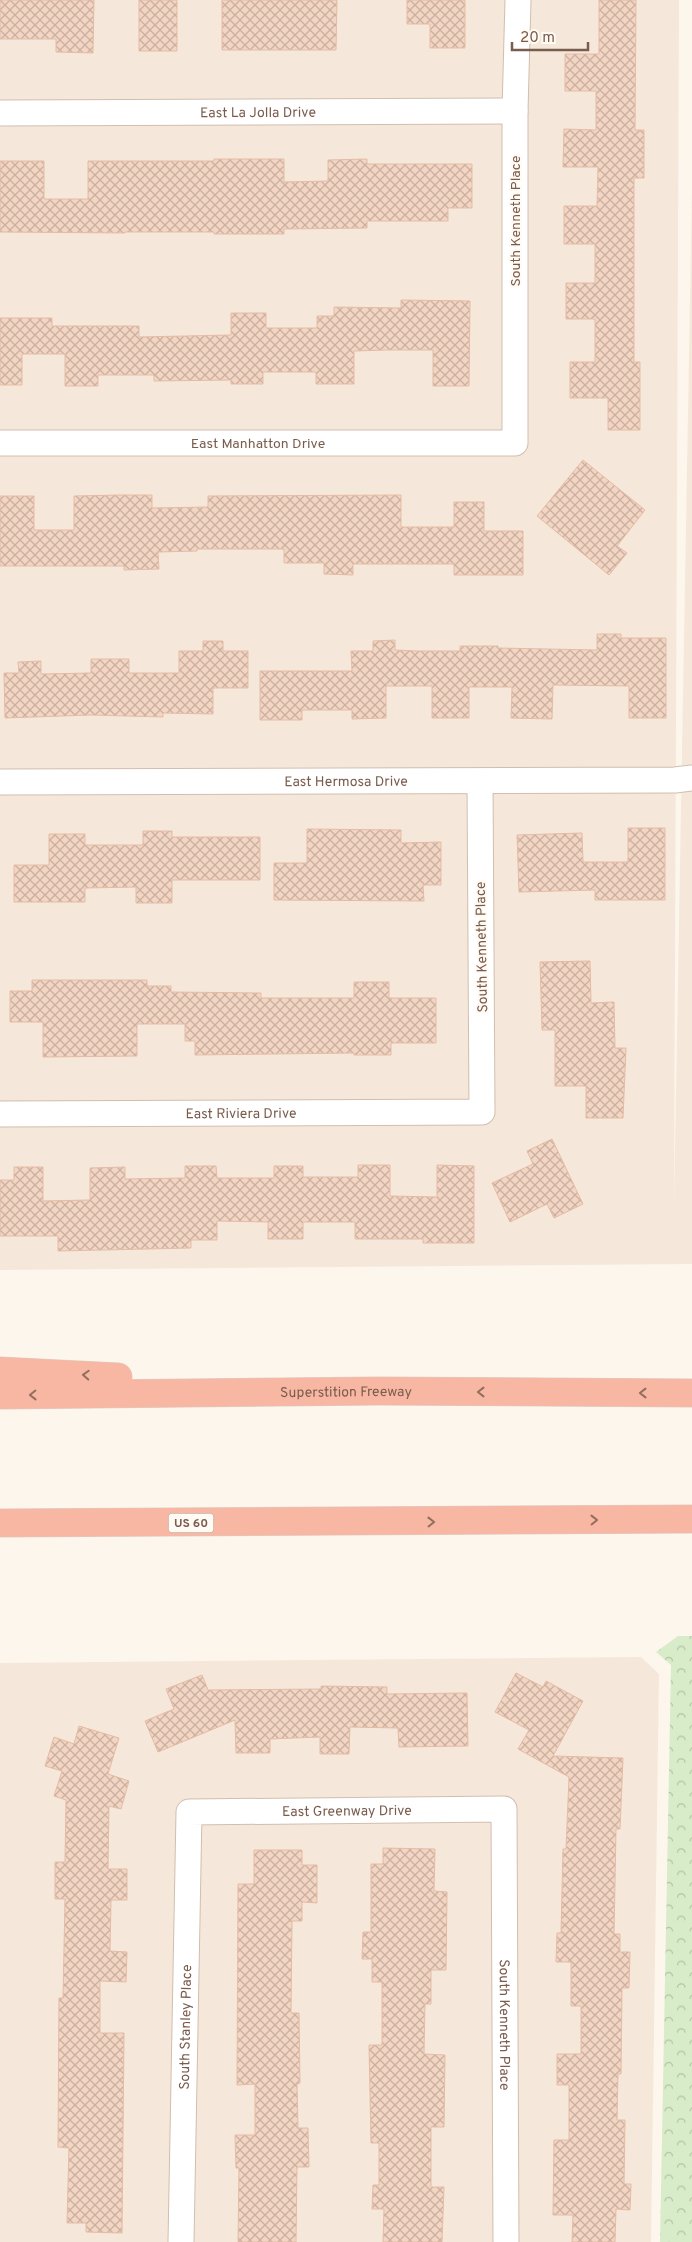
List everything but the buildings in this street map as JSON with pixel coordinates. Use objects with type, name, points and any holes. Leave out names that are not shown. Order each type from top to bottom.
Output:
[{"type":"highway","points":[[0,1371],[379,1391]]},
{"type":"highway","name":"Superstition Freeway","points":[[0,1395],[379,1391],[692,1393]]},
{"type":"highway","name":"US 60","points":[[0,1523],[692,1519]]},
{"type":"highway","points":[[0,1541],[382,1522]]},
{"type":"street","name":"South Kenneth Place","points":[[515,443],[515,111],[518,0]]},
{"type":"street","name":"East La Jolla Drive","points":[[0,112],[515,111]]},
{"type":"street","name":"East Manhatton Drive","points":[[0,443],[515,443]]},
{"type":"street","name":"East Hermosa Drive","points":[[0,782],[480,781],[692,778]]},
{"type":"street","name":"South Kenneth Place","points":[[480,781],[482,1112]]},
{"type":"street","name":"East Riviera Drive","points":[[0,1114],[482,1112]]},
{"type":"street","name":"South Kenneth Place","points":[[504,1809],[506,2242]]},
{"type":"street","name":"East Greenway Drive","points":[[189,1812],[504,1809]]},
{"type":"street","name":"South Stanley Place","points":[[181,2242],[189,1812]]},
{"type":"shaded area","points":[[0,0],[679,0],[674,1206],[692,186],[692,1264],[0,1270]]},
{"type":"shaded area","points":[[641,1657],[659,1674],[651,2242],[0,2242],[0,1663]]},
{"type":"green space","points":[[678,1636],[692,1636],[692,2242],[660,2242],[671,1665],[656,1652]]}]
